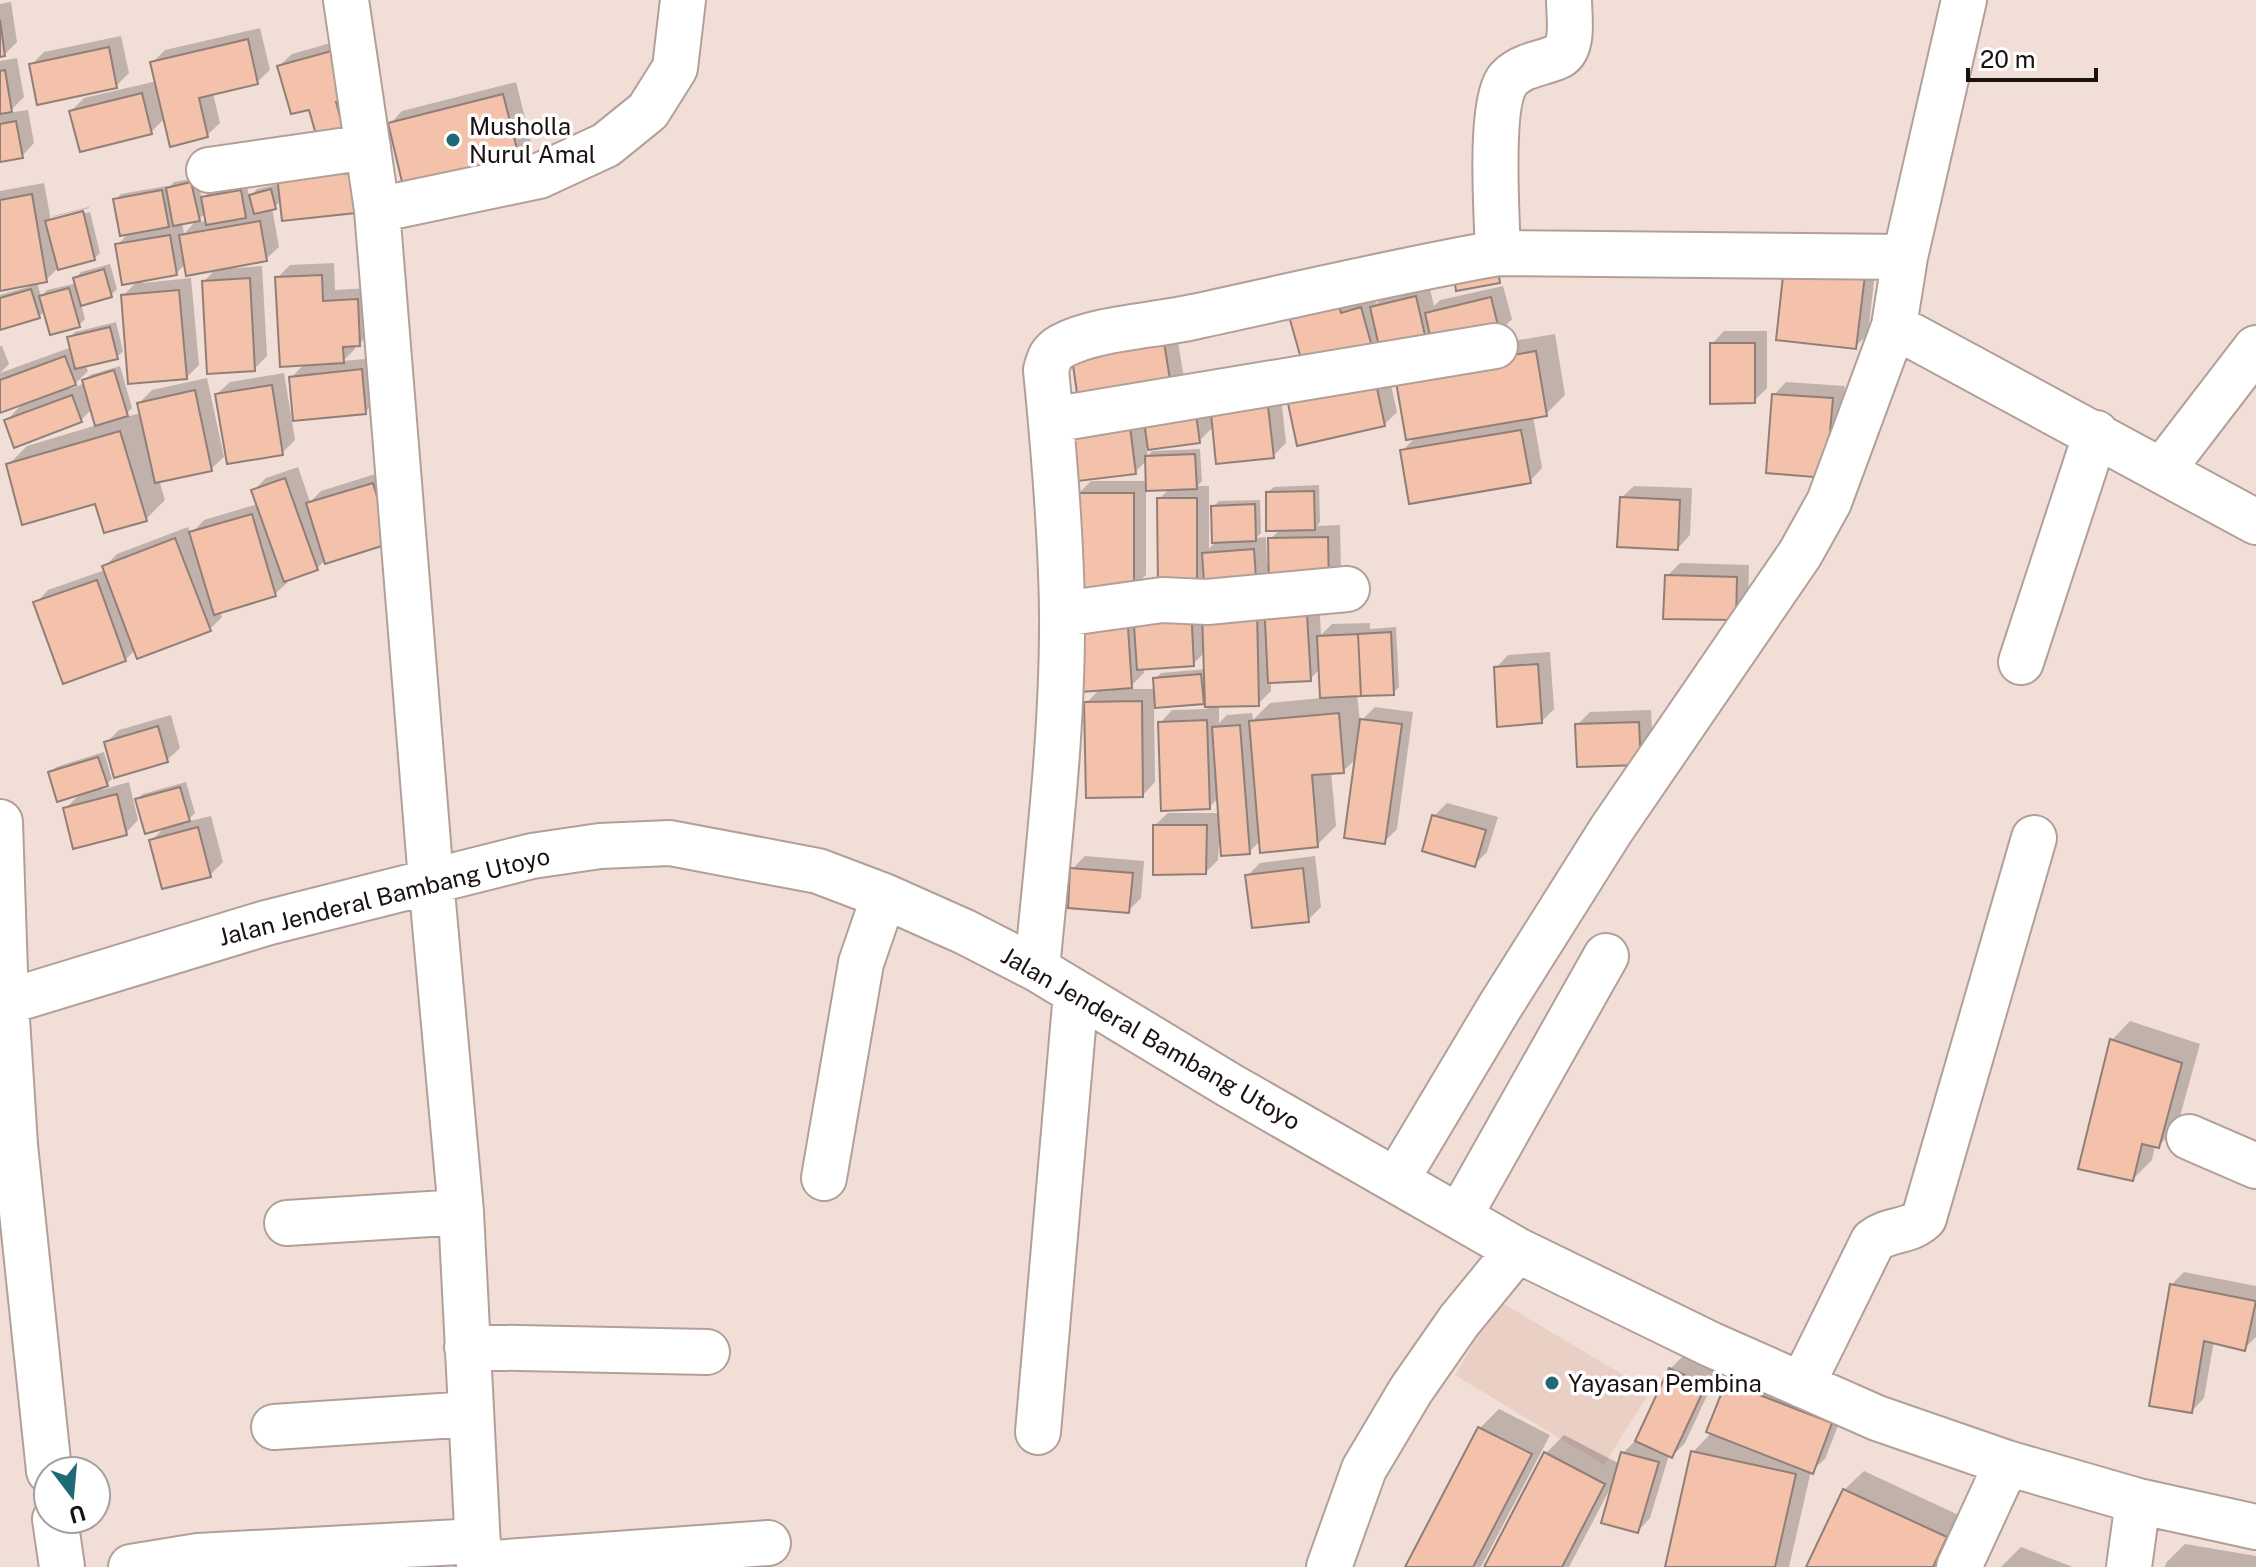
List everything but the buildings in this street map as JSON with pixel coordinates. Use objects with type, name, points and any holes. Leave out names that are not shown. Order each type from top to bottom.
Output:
[{"type":"street","points":[[346,0],[377,210],[461,1212],[479,1557]]},
{"type":"street","points":[[377,210],[539,176],[606,145],[648,111],[675,68],[683,0]]},
{"type":"street","points":[[1498,253],[1495,151],[1507,81],[1521,69],[1559,57],[1566,49],[1569,0]]},
{"type":"street","points":[[1397,1179],[1499,1008],[1611,830],[1800,554],[1829,502],[1894,326],[1905,257],[1964,0]]},
{"type":"street","points":[[209,170],[368,147]]},
{"type":"street","points":[[1037,969],[1059,725],[1062,614],[1058,497],[1046,370],[1050,356],[1058,347],[1079,339],[1498,253],[1905,257]]},
{"type":"street","points":[[1894,326],[2256,522]]},
{"type":"street","points":[[1051,420],[1495,346]]},
{"type":"street","points":[[2163,469],[2256,348]]},
{"type":"street","points":[[2021,662],[2096,433]]},
{"type":"street","points":[[1062,614],[1162,600],[1207,602],[1347,589]]},
{"type":"street","points":[[0,822],[3,1003],[47,1455]]},
{"type":"street","points":[[1802,1385],[1873,1241],[1884,1232],[1914,1227],[1924,1218],[2034,838]]},
{"type":"street","name":"Jalan Jenderal Bambang Utoyo","points":[[3,1003],[266,923],[532,856],[600,846],[670,843],[818,871],[965,932],[1037,969],[1229,1085],[1517,1250],[1712,1345],[1877,1418],[2007,1463],[2138,1501],[2256,1527]]},
{"type":"street","points":[[824,1178],[861,963],[884,896]]},
{"type":"street","points":[[1460,1215],[1606,956]]},
{"type":"street","points":[[1038,1432],[1076,993]]},
{"type":"street","points":[[2189,1137],[2256,1166]]},
{"type":"street","points":[[287,1223],[461,1212]]},
{"type":"street","points":[[1329,1567],[1364,1469],[1411,1390],[1459,1321],[1517,1250]]},
{"type":"street","points":[[467,1347],[707,1352]]},
{"type":"street","points":[[274,1427],[471,1414]]},
{"type":"street","points":[[1959,1567],[2007,1463]]},
{"type":"street","points":[[2129,1567],[2138,1501]]},
{"type":"street","points":[[57,1535],[62,1567]]},
{"type":"street","points":[[131,1567],[198,1556],[479,1557],[768,1543]]},
{"type":"shaded area","name":"Yayasan Pembina","points":[[1499,1301],[1650,1391],[1604,1465],[1455,1375]]},
{"type":"place","name":"Musholla Nurul Amal","points":[[453,140]]},
{"type":"place","name":"Yayasan Pembina","points":[[1552,1383]]}]
